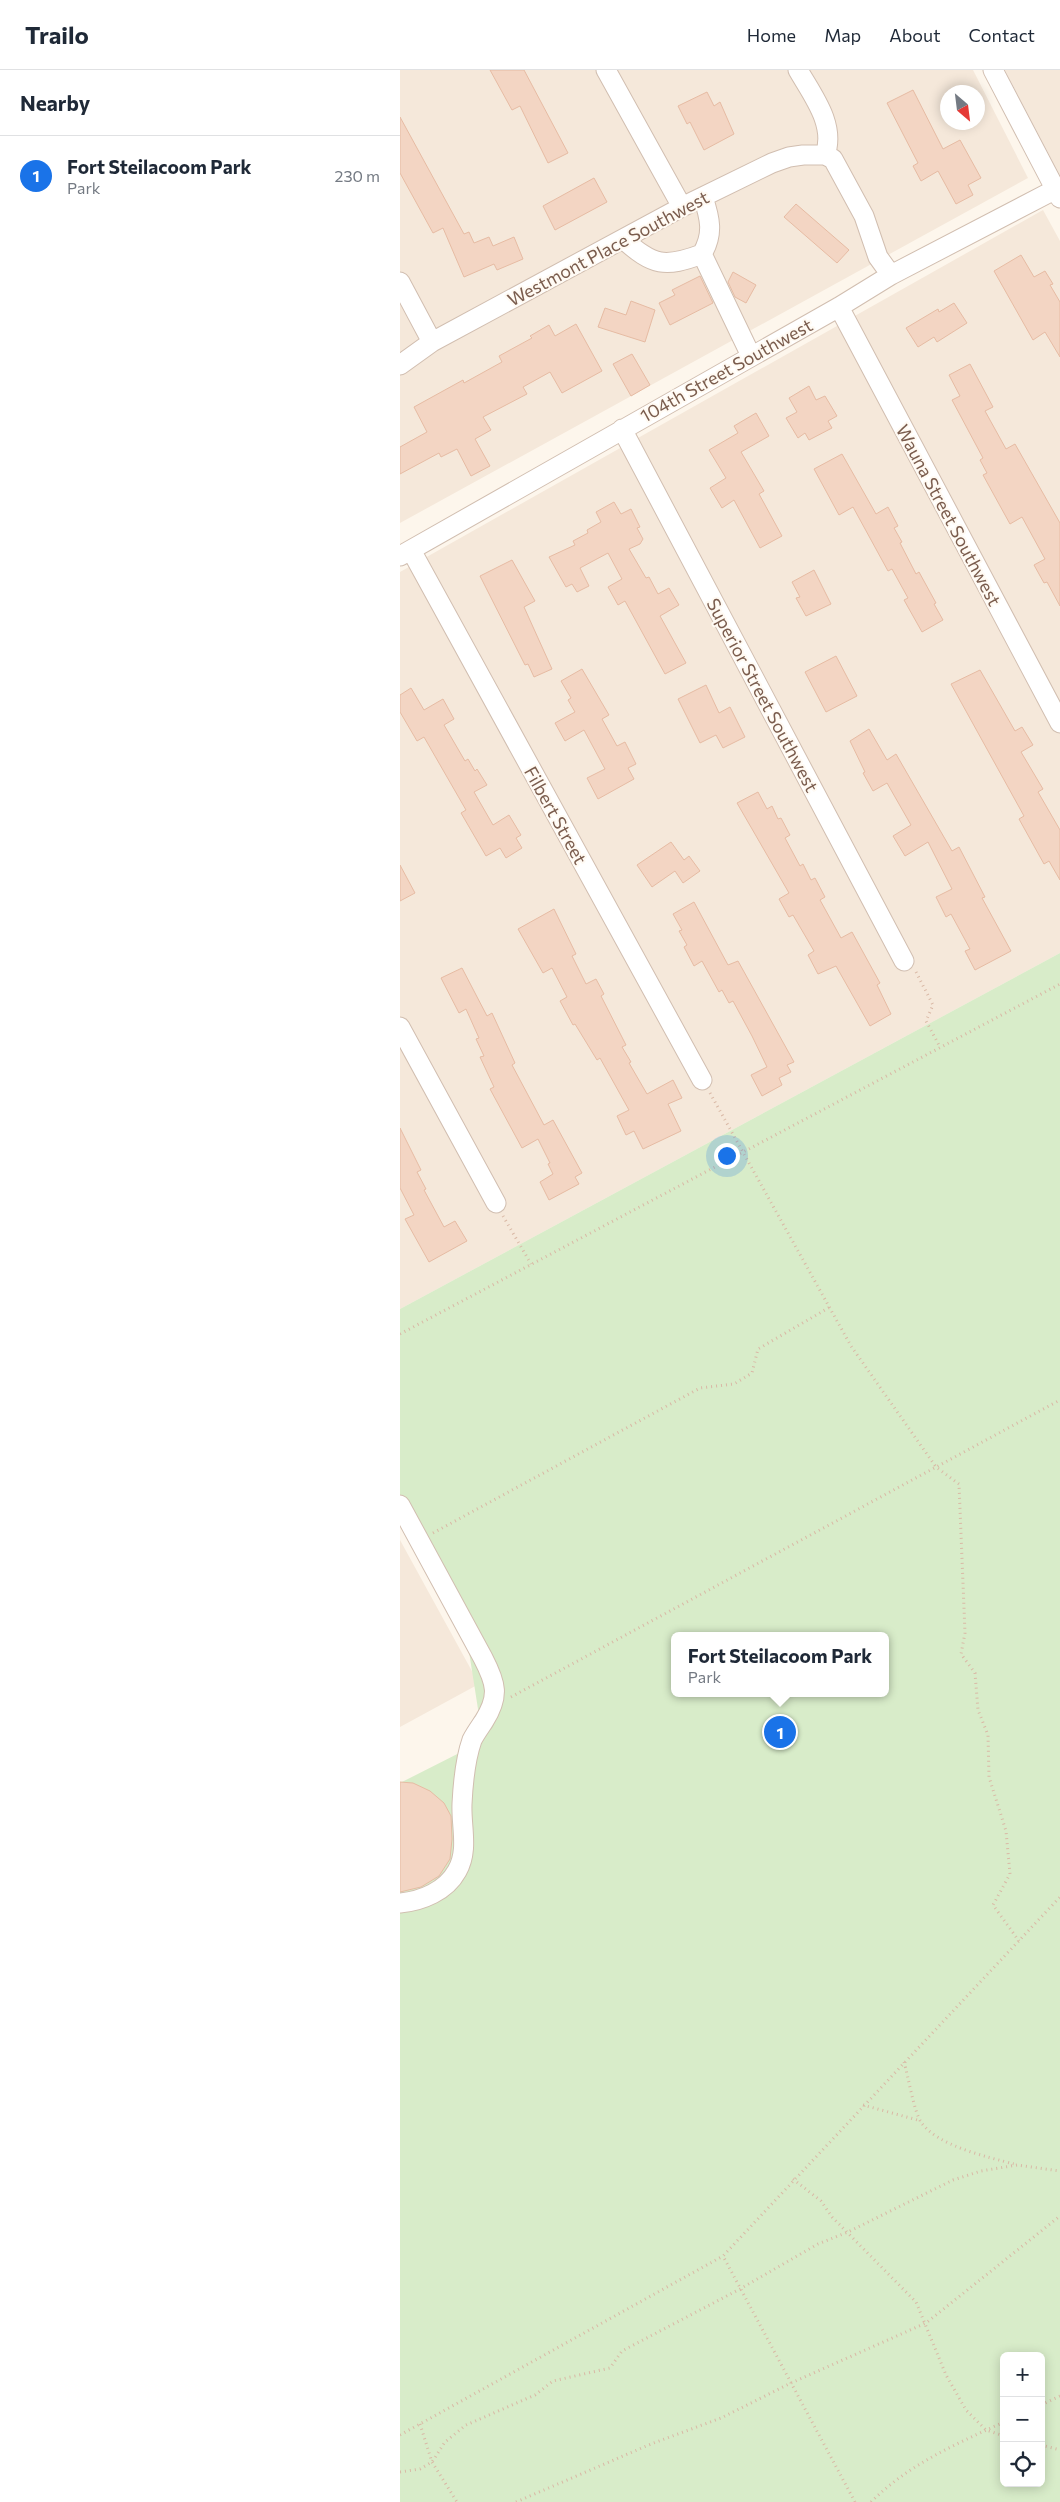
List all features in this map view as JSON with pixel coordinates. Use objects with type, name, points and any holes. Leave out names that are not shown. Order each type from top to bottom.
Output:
[{"type":"street","points":[[606,70],[682,207]]},
{"type":"street","points":[[798,70],[825,120],[830,136],[826,155],[834,159],[864,216],[878,257],[891,275]]},
{"type":"street","points":[[993,70],[1058,191]]},
{"type":"street","name":"Westmont Place Southwest","points":[[400,365],[432,342],[682,207],[789,157],[826,155]]},
{"type":"street","name":"104th Street Southwest","points":[[405,553],[839,307],[891,275],[1058,191]]},
{"type":"street","points":[[623,239],[649,260],[667,264],[679,263],[702,254],[708,245],[711,222],[703,197]]},
{"type":"street","points":[[702,254],[751,356]]},
{"type":"street","points":[[400,282],[432,342]]},
{"type":"street","name":"Wauna Street Southwest","points":[[839,307],[1060,723]]},
{"type":"street","name":"Superior Street Southwest","points":[[622,429],[904,961]]},
{"type":"street","name":"Filbert Street","points":[[405,553],[702,1080]]},
{"type":"street","points":[[400,1027],[496,1203]]},
{"type":"street","points":[[400,1505],[488,1668],[495,1692],[494,1707],[472,1739],[466,1759],[462,1805],[465,1851],[459,1869],[450,1883],[434,1893],[414,1902],[400,1903]]},
{"type":"path","points":[[904,961],[912,964],[933,1005],[926,1021],[940,1047]]},
{"type":"path","points":[[400,1334],[1060,984]]},
{"type":"path","points":[[702,1080],[851,1346],[936,1467],[959,1484],[965,1633],[961,1654],[975,1674],[978,1710],[988,1735],[989,1777],[1006,1831],[1010,1874],[992,1905],[1019,1941]]},
{"type":"path","points":[[496,1203],[531,1264]]},
{"type":"path","points":[[430,1535],[700,1388],[734,1384],[752,1372],[758,1349],[830,1307]]},
{"type":"path","points":[[494,1707],[1060,1400]]},
{"type":"path","points":[[400,2435],[723,2256],[862,2105],[1060,1897]]},
{"type":"path","points":[[904,2061],[920,2121]]},
{"type":"path","points":[[862,2105],[920,2121],[939,2138],[957,2146],[1018,2166],[1060,2171]]},
{"type":"path","points":[[400,2472],[420,2469],[432,2462],[444,2442],[466,2425],[535,2395],[553,2381],[610,2368],[622,2351],[740,2289],[818,2244],[848,2232],[953,2180],[981,2171],[1018,2166]]},
{"type":"path","points":[[793,2179],[821,2201],[832,2217],[916,2302],[946,2375],[966,2410],[986,2430],[1000,2435]]},
{"type":"path","points":[[516,2502],[651,2444],[721,2418],[791,2383],[926,2323],[1060,2216]]},
{"type":"path","points":[[723,2256],[856,2502]]},
{"type":"path","points":[[1045,2403],[1060,2396]]},
{"type":"path","points":[[420,2424],[432,2462],[456,2502]]},
{"type":"path","points":[[871,2502],[907,2471],[942,2450],[1000,2424]]},
{"type":"path","points":[[1045,2446],[1060,2450]]},
{"type":"shaded area","points":[[400,70],[973,70],[981,85],[940,85],[940,130],[985,130],[985,94],[1028,178],[400,523]]},
{"type":"shaded area","points":[[1005,70],[1060,70],[1060,175],[1020,99]]},
{"type":"shaded area","points":[[1043,210],[1060,241],[1060,953],[400,1309],[400,572]]},
{"type":"shaded area","points":[[400,1540],[479,1684],[400,1727]]},
{"type":"green space","points":[[1060,953],[1060,2502],[400,2502],[400,1783],[483,1741],[465,1626],[400,1505],[400,1309]]},
{"type":"building","points":[[490,70],[524,70],[568,153],[548,163],[520,106],[512,110]]},
{"type":"building","points":[[913,90],[943,149],[960,140],[981,178],[968,185],[973,195],[956,204],[938,171],[921,181],[913,166],[918,163],[887,103]]},
{"type":"building","points":[[707,92],[714,106],[720,102],[734,134],[704,150],[690,122],[687,124],[678,106]]},
{"type":"building","points":[[400,117],[464,234],[469,232],[474,243],[489,237],[493,246],[514,237],[523,259],[497,270],[494,264],[464,277],[443,228],[433,233],[400,173]]},
{"type":"building","points":[[594,178],[607,202],[555,230],[543,206]]},
{"type":"building","points":[[796,204],[849,250],[837,263],[784,217]]},
{"type":"building","points":[[1021,255],[1034,277],[1045,271],[1053,284],[1050,285],[1060,302],[1060,357],[1045,332],[1033,340],[994,271]]},
{"type":"building","points":[[733,272],[756,285],[746,303],[735,297],[728,282]]},
{"type":"building","points":[[700,276],[713,303],[670,325],[659,303],[675,295],[672,290]]},
{"type":"building","points":[[631,301],[655,310],[645,342],[598,327],[605,308],[626,315]]},
{"type":"building","points":[[954,303],[967,323],[937,342],[934,337],[918,347],[906,328],[938,309],[939,312]]},
{"type":"building","points":[[576,324],[602,371],[562,393],[550,372],[523,387],[527,394],[483,417],[491,430],[475,439],[490,466],[471,476],[457,449],[441,457],[439,453],[400,474],[400,447],[427,432],[414,407],[463,380],[464,383],[502,362],[499,356],[532,338],[530,336],[549,325],[555,336]]},
{"type":"building","points":[[632,354],[650,385],[631,396],[613,364]]},
{"type":"building","points":[[970,364],[993,407],[985,411],[1006,449],[1015,444],[1060,523],[1060,606],[1047,582],[1044,583],[1034,565],[1045,559],[1022,517],[1010,524],[983,475],[987,473],[980,460],[983,458],[952,400],[960,396],[949,375]]},
{"type":"building","points":[[809,386],[816,400],[825,396],[837,416],[828,421],[832,428],[809,440],[805,433],[798,438],[786,418],[797,412],[789,398]]},
{"type":"building","points":[[756,413],[769,436],[741,452],[764,491],[759,494],[782,536],[760,548],[734,500],[722,508],[710,488],[726,478],[709,450],[738,433],[734,426]]},
{"type":"building","points":[[842,454],[876,514],[888,507],[898,526],[894,528],[902,542],[900,543],[916,574],[919,572],[936,603],[934,604],[943,620],[922,632],[904,600],[908,598],[892,569],[888,571],[853,507],[839,515],[814,469]]},
{"type":"building","points":[[614,502],[621,514],[631,509],[640,527],[637,528],[643,539],[640,544],[629,549],[646,578],[649,577],[658,594],[669,588],[679,605],[660,616],[686,663],[665,674],[625,601],[618,605],[608,587],[622,579],[608,553],[580,568],[589,586],[577,592],[572,584],[566,587],[549,557],[575,545],[573,541],[588,533],[587,530],[601,522],[596,512]]},
{"type":"building","points":[[512,560],[535,601],[524,607],[552,669],[534,677],[528,664],[525,665],[480,576]]},
{"type":"building","points":[[814,570],[831,604],[806,616],[796,598],[800,597],[792,582]]},
{"type":"building","points":[[836,656],[857,696],[826,712],[805,672]]},
{"type":"building","points":[[582,669],[609,715],[602,719],[617,746],[625,742],[636,764],[628,768],[634,779],[598,799],[587,778],[605,769],[584,730],[565,741],[555,723],[575,712],[568,700],[571,698],[561,681]]},
{"type":"building","points":[[980,670],[1015,731],[1022,727],[1033,745],[1021,752],[1043,789],[1038,792],[1060,830],[1060,880],[1049,861],[1044,864],[1019,819],[1024,816],[951,684]]},
{"type":"building","points":[[706,685],[719,713],[730,707],[745,737],[723,748],[716,735],[700,743],[678,699]]},
{"type":"building","points":[[411,688],[424,710],[443,699],[454,719],[444,725],[465,761],[468,759],[487,785],[474,792],[493,825],[509,815],[521,835],[516,838],[522,848],[506,858],[500,848],[486,856],[461,813],[466,810],[424,737],[417,741],[400,712],[400,695]]},
{"type":"building","points":[[869,729],[887,760],[896,754],[952,851],[959,847],[985,897],[982,898],[1011,951],[975,970],[965,951],[970,949],[951,914],[946,917],[936,897],[952,889],[928,842],[905,856],[893,836],[911,825],[887,783],[873,791],[863,773],[865,772],[850,741]]},
{"type":"building","points":[[758,792],[767,809],[772,806],[778,819],[781,818],[790,835],[785,838],[800,866],[803,864],[811,880],[815,878],[825,897],[820,900],[841,938],[852,932],[880,983],[877,985],[891,1014],[870,1026],[836,966],[818,974],[808,955],[814,951],[793,915],[789,917],[779,899],[789,893],[737,803]]},
{"type":"building","points":[[671,842],[684,860],[689,856],[700,871],[683,883],[675,871],[652,887],[637,865]]},
{"type":"building","points":[[400,865],[415,893],[400,901]]},
{"type":"building","points":[[694,902],[728,965],[738,961],[794,1062],[787,1065],[791,1072],[779,1078],[782,1085],[762,1096],[751,1075],[767,1067],[752,1036],[733,1001],[729,1003],[722,990],[719,992],[702,961],[694,966],[684,947],[687,945],[679,931],[682,930],[673,914]]},
{"type":"building","points":[[554,909],[576,954],[572,956],[586,984],[596,979],[604,994],[601,996],[626,1045],[622,1047],[647,1094],[673,1080],[682,1098],[668,1104],[681,1131],[643,1149],[634,1131],[626,1135],[617,1116],[629,1110],[600,1058],[597,1060],[575,1024],[573,1025],[560,1001],[567,997],[552,968],[543,973],[518,929]]},
{"type":"building","points":[[462,968],[487,1016],[492,1013],[515,1063],[512,1065],[544,1125],[553,1120],[582,1173],[575,1177],[579,1184],[549,1200],[540,1182],[553,1174],[548,1164],[550,1163],[538,1139],[522,1148],[490,1089],[494,1087],[480,1057],[484,1056],[476,1039],[479,1038],[466,1009],[459,1013],[441,978]]},
{"type":"building","points":[[400,1128],[421,1170],[417,1172],[426,1189],[424,1190],[444,1227],[455,1221],[467,1241],[429,1262],[405,1219],[414,1215],[400,1188]]},
{"type":"building","points":[[400,1782],[413,1783],[430,1791],[444,1803],[451,1816],[452,1839],[450,1859],[439,1876],[421,1887],[400,1892]]},
{"type":"place","name":"Fort Steilacoom Park","points":[[780,1732]]}]
